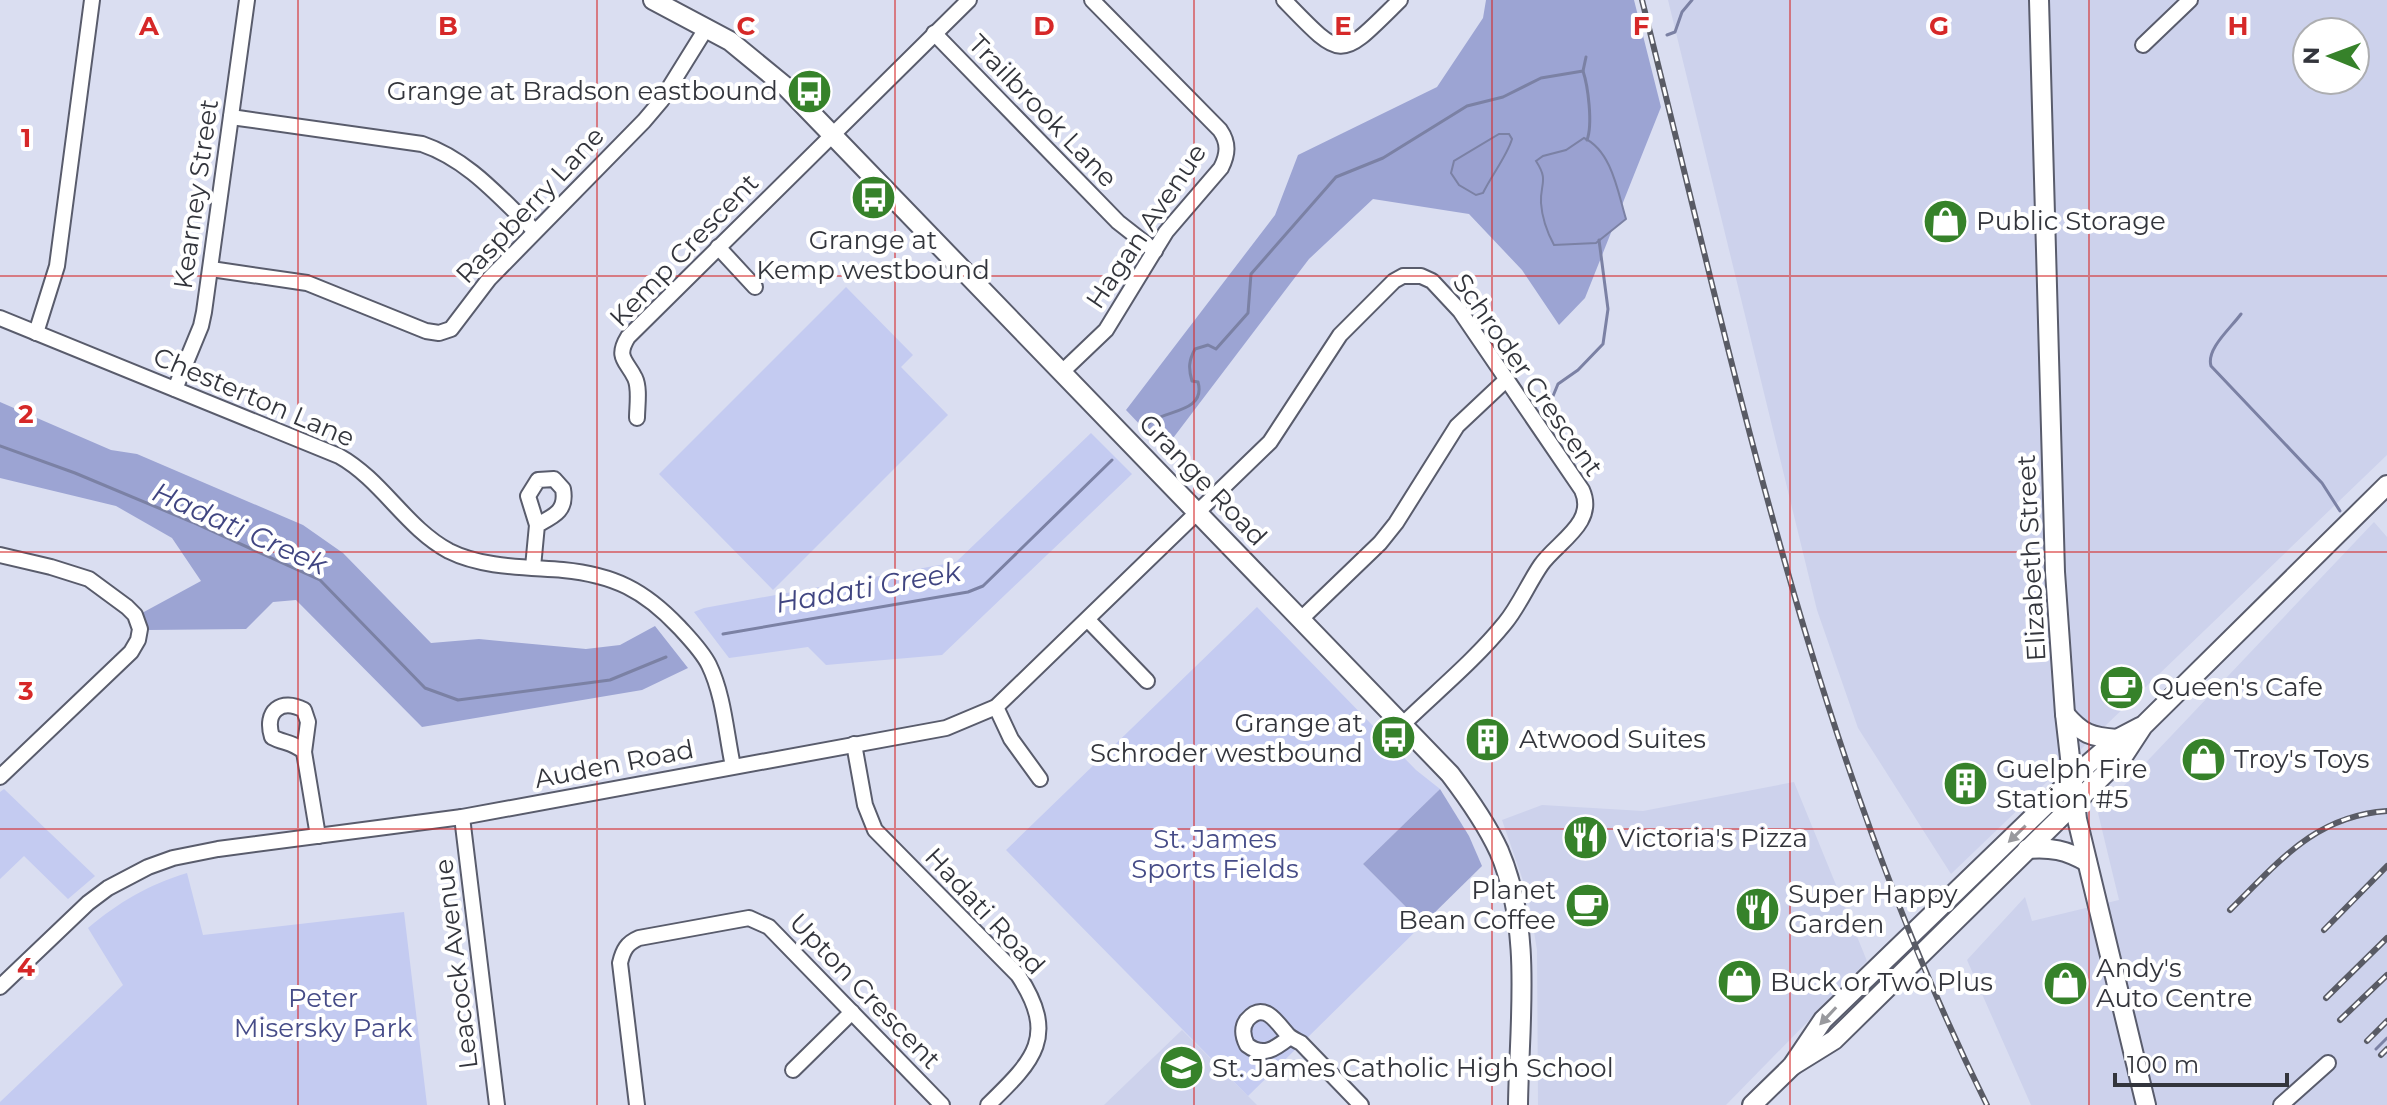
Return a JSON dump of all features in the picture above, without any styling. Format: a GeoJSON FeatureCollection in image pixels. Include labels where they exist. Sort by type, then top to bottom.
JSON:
{"type":"FeatureCollection","features":[{"type":"Feature","properties":{"kind":"main road","name":"Grange Road"},"geometry":{"type":"LineString","coordinates":[[653,0],[707,27],[751,56],[786,87],[1450,774],[1479,813],[1504,867],[1516,917],[1521,955],[1518,1105]]}},
{"type":"Feature","properties":{"kind":"main road","name":"Elizabeth Street"},"geometry":{"type":"LineString","coordinates":[[2039,0],[2055,572],[2065,714],[2074,802],[2146,1105]]}},
{"type":"Feature","properties":{"kind":"main road"},"geometry":{"type":"LineString","coordinates":[[1792,1066],[1834,1040],[2124,755],[2143,726],[2387,485]]}},
{"type":"Feature","properties":{"kind":"main road"},"geometry":{"type":"LineString","coordinates":[[2065,714],[2091,737],[2117,739]]}},
{"type":"Feature","properties":{"kind":"main road"},"geometry":{"type":"LineString","coordinates":[[1752,1105],[1792,1066],[1823,1020],[2072,779],[2117,739],[2143,726]]}},
{"type":"Feature","properties":{"kind":"main road"},"geometry":{"type":"LineString","coordinates":[[2027,849],[2051,847],[2087,862]]}},
{"type":"Feature","properties":{"kind":"street"},"geometry":{"type":"LineString","coordinates":[[36,333],[57,266],[92,0]]}},
{"type":"Feature","properties":{"kind":"street","name":"Kearney Street"},"geometry":{"type":"LineString","coordinates":[[175,389],[201,326],[247,0]]}},
{"type":"Feature","properties":{"kind":"street","name":"Kemp Crescent"},"geometry":{"type":"LineString","coordinates":[[637,418],[636,380],[626,366],[623,345],[832,133],[969,0]]}},
{"type":"Feature","properties":{"kind":"street","name":"Hagan Avenue"},"geometry":{"type":"LineString","coordinates":[[1063,371],[1106,330],[1177,217],[1221,168],[1226,158],[1225,138],[1092,0]]}},
{"type":"Feature","properties":{"kind":"street"},"geometry":{"type":"LineString","coordinates":[[1284,0],[1323,40],[1335,46],[1358,42],[1400,0]]}},
{"type":"Feature","properties":{"kind":"street"},"geometry":{"type":"LineString","coordinates":[[2143,45],[2190,0]]}},
{"type":"Feature","properties":{"kind":"street","name":"Raspberry Lane"},"geometry":{"type":"LineString","coordinates":[[211,269],[307,283],[426,331],[439,333],[451,329],[489,279],[661,101],[707,27]]}},
{"type":"Feature","properties":{"kind":"street","name":"Trailbrook Lane"},"geometry":{"type":"LineString","coordinates":[[934,33],[1118,222],[1155,251]]}},
{"type":"Feature","properties":{"kind":"street"},"geometry":{"type":"LineString","coordinates":[[231,117],[422,144],[442,151],[466,165],[535,231]]}},
{"type":"Feature","properties":{"kind":"street"},"geometry":{"type":"LineString","coordinates":[[718,247],[755,287]]}},
{"type":"Feature","properties":{"kind":"street","name":"Schroder Crescent"},"geometry":{"type":"LineString","coordinates":[[1198,511],[1270,442],[1340,335],[1394,281],[1403,276],[1421,276],[1432,281],[1460,311],[1582,490],[1586,511],[1580,523],[1542,565],[1507,620],[1403,724]]}},
{"type":"Feature","properties":{"kind":"street","name":"Chesterton Lane"},"geometry":{"type":"LineString","coordinates":[[0,318],[356,465],[421,530],[448,550],[472,560],[584,572],[633,588],[674,621],[709,665],[718,691],[733,766]]}},
{"type":"Feature","properties":{"kind":"street"},"geometry":{"type":"LineString","coordinates":[[1301,619],[1380,543],[1457,426],[1507,379]]}},
{"type":"Feature","properties":{"kind":"street","name":"Auden Road"},"geometry":{"type":"LineString","coordinates":[[0,987],[88,903],[108,888],[173,858],[218,849],[462,817],[946,728],[996,707],[1198,511]]}},
{"type":"Feature","properties":{"kind":"street"},"geometry":{"type":"LineString","coordinates":[[533,567],[537,525]]}},
{"type":"Feature","properties":{"kind":"street"},"geometry":{"type":"LineString","coordinates":[[0,555],[89,579],[127,607],[135,615],[140,629],[131,652],[0,777]]}},
{"type":"Feature","properties":{"kind":"street"},"geometry":{"type":"LineString","coordinates":[[1088,620],[1147,681]]}},
{"type":"Feature","properties":{"kind":"street"},"geometry":{"type":"LineString","coordinates":[[996,707],[1011,739],[1040,779]]}},
{"type":"Feature","properties":{"kind":"street","name":"Hadati Road"},"geometry":{"type":"LineString","coordinates":[[854,744],[865,805],[875,830],[1018,975],[1031,995],[1038,1035],[1034,1055],[1021,1073],[988,1105]]}},
{"type":"Feature","properties":{"kind":"street"},"geometry":{"type":"LineString","coordinates":[[304,752],[318,836]]}},
{"type":"Feature","properties":{"kind":"street","name":"Leacock Avenue"},"geometry":{"type":"LineString","coordinates":[[462,817],[497,1105]]}},
{"type":"Feature","properties":{"kind":"street","name":"Upton Crescent"},"geometry":{"type":"LineString","coordinates":[[637,1105],[620,963],[623,952],[630,942],[749,918],[769,927],[942,1105]]}},
{"type":"Feature","properties":{"kind":"street"},"geometry":{"type":"LineString","coordinates":[[793,1070],[852,1012]]}},
{"type":"Feature","properties":{"kind":"street"},"geometry":{"type":"LineString","coordinates":[[1290,1037],[1301,1043],[1361,1105]]}},
{"type":"Feature","properties":{"kind":"street"},"geometry":{"type":"LineString","coordinates":[[2281,1105],[2328,1063]]}},
{"type":"Feature","properties":{"kind":"shaded area"},"geometry":{"type":"Polygon","coordinates":[[[1486,0],[1634,0],[1661,107],[1585,298],[1559,325],[1522,270],[1469,214],[1373,199],[1309,259],[1164,450],[1126,410],[1275,215],[1298,155],[1437,87],[1483,18],[1486,0]]]}},
{"type":"Feature","properties":{"kind":"shaded area"},"geometry":{"type":"Polygon","coordinates":[[[1668,0],[2387,0],[2387,455],[1951,874],[1858,728],[1817,610],[1668,0]]]}},
{"type":"Feature","properties":{"kind":"shaded area"},"geometry":{"type":"Polygon","coordinates":[[[1499,134],[1509,134],[1512,139],[1510,146],[1483,193],[1476,195],[1459,185],[1451,173],[1454,161],[1499,134]]]}},
{"type":"Feature","properties":{"kind":"shaded area"},"geometry":{"type":"Polygon","coordinates":[[[1584,138],[1594,144],[1607,162],[1626,219],[1596,243],[1554,245],[1542,214],[1543,178],[1536,161],[1566,150],[1584,138]]]}},
{"type":"Feature","properties":{"kind":"shaded area"},"geometry":{"type":"Polygon","coordinates":[[[0,402],[111,450],[137,454],[303,525],[343,553],[431,643],[479,639],[586,649],[620,645],[655,626],[688,668],[642,690],[422,727],[296,600],[273,602],[246,629],[148,630],[142,613],[201,581],[172,538],[116,506],[0,478],[0,402]]]}},
{"type":"Feature","properties":{"kind":"shaded area"},"geometry":{"type":"Polygon","coordinates":[[[2374,522],[2387,537],[2387,1105],[2031,1105],[1967,960],[2025,897],[2032,921],[2119,900],[2098,813],[2374,522]]]}},
{"type":"Feature","properties":{"kind":"shaded area"},"geometry":{"type":"Polygon","coordinates":[[[1794,782],[1867,961],[1726,1105],[1538,1105],[1537,950],[1528,895],[1502,820],[1542,805],[1643,811],[1794,782]]]}},
{"type":"Feature","properties":{"kind":"shaded area"},"geometry":{"type":"Polygon","coordinates":[[[1440,789],[1469,836],[1482,866],[1423,924],[1363,864],[1440,789]]]}},
{"type":"Feature","properties":{"kind":"shaded area","name":"St. James Catholic High School"},"geometry":{"type":"Polygon","coordinates":[[[1182,1030],[1257,1105],[1104,1105],[1182,1030]]]}},
{"type":"Feature","properties":{"kind":"green space"},"geometry":{"type":"Polygon","coordinates":[[[846,287],[913,355],[901,367],[948,415],[773,590],[659,474],[846,287]]]}},
{"type":"Feature","properties":{"kind":"green space"},"geometry":{"type":"Polygon","coordinates":[[[1091,433],[1132,474],[942,655],[826,665],[808,647],[729,658],[694,612],[956,562],[1091,433]]]}},
{"type":"Feature","properties":{"kind":"green space","name":"St. James Sports Fields"},"geometry":{"type":"Polygon","coordinates":[[[1257,607],[1416,770],[1440,789],[1363,864],[1423,924],[1248,1096],[1006,850],[1257,607]]]}},
{"type":"Feature","properties":{"kind":"green space"},"geometry":{"type":"Polygon","coordinates":[[[4,789],[95,876],[68,899],[24,856],[0,879],[0,792],[4,789]]]}},
{"type":"Feature","properties":{"kind":"green space","name":"Peter Misersky Park"},"geometry":{"type":"Polygon","coordinates":[[[187,873],[203,935],[404,912],[427,1105],[0,1105],[123,985],[88,928],[134,895],[187,873]]]}},
{"type":"Feature","properties":{"kind":"waterway"},"geometry":{"type":"LineString","coordinates":[[1667,35],[1675,32],[1682,12],[1692,0]]}},
{"type":"Feature","properties":{"kind":"waterway","name":"Hadati Creek"},"geometry":{"type":"LineString","coordinates":[[1142,430],[1151,421],[1184,408],[1197,399],[1198,382],[1192,381],[1190,368],[1195,349],[1208,345],[1216,349],[1248,313],[1251,274],[1336,177],[1383,158],[1467,106],[1503,97],[1541,78],[1583,71],[1586,57]]}},
{"type":"Feature","properties":{"kind":"waterway"},"geometry":{"type":"LineString","coordinates":[[1583,71],[1589,105],[1587,140]]}},
{"type":"Feature","properties":{"kind":"waterway"},"geometry":{"type":"LineString","coordinates":[[1553,396],[1558,384],[1578,370],[1603,344],[1608,309],[1599,240]]}},
{"type":"Feature","properties":{"kind":"waterway"},"geometry":{"type":"LineString","coordinates":[[2241,314],[2215,346],[2211,366],[2322,483],[2340,511]]}},
{"type":"Feature","properties":{"kind":"waterway","name":"Hadati Creek"},"geometry":{"type":"LineString","coordinates":[[0,446],[75,473],[320,580],[425,688],[458,700],[610,680],[666,657]]}},
{"type":"Feature","properties":{"kind":"waterway","name":"Hadati Creek"},"geometry":{"type":"LineString","coordinates":[[723,634],[968,592],[983,586],[1112,460]]}},
{"type":"Feature","properties":{"kind":"waterway"},"geometry":{"type":"LineString","coordinates":[[2376,1049],[2387,1038]]}},
{"type":"Feature","properties":{"kind":"railway"},"geometry":{"type":"LineString","coordinates":[[1642,0],[1747,422],[1827,701],[1873,838],[1926,973],[1987,1105]]}},
{"type":"Feature","properties":{"kind":"railway"},"geometry":{"type":"LineString","coordinates":[[2230,910],[2282,859],[2318,832],[2338,822],[2387,811]]}},
{"type":"Feature","properties":{"kind":"railway"},"geometry":{"type":"LineString","coordinates":[[2324,930],[2387,866]]}},
{"type":"Feature","properties":{"kind":"railway"},"geometry":{"type":"LineString","coordinates":[[2326,998],[2387,938]]}},
{"type":"Feature","properties":{"kind":"railway"},"geometry":{"type":"LineString","coordinates":[[2340,1020],[2387,975]]}},
{"type":"Feature","properties":{"kind":"railway"},"geometry":{"type":"LineString","coordinates":[[2367,1041],[2387,1021]]}},
{"type":"Feature","properties":{"kind":"railway"},"geometry":{"type":"LineString","coordinates":[[2381,1055],[2387,1049]]}},
{"type":"Feature","properties":{"kind":"place","name":"Grange at Bradson eastbound"},"geometry":{"type":"Point","coordinates":[809,91]}},
{"type":"Feature","properties":{"kind":"place","name":"Grange at Kemp westbound"},"geometry":{"type":"Point","coordinates":[873,197]}},
{"type":"Feature","properties":{"kind":"place","name":"Public Storage"},"geometry":{"type":"Point","coordinates":[1945,221]}},
{"type":"Feature","properties":{"kind":"place","name":"Queen's Cafe"},"geometry":{"type":"Point","coordinates":[2121,687]}},
{"type":"Feature","properties":{"kind":"place","name":"Grange at Schroder westbound"},"geometry":{"type":"Point","coordinates":[1394,738]}},
{"type":"Feature","properties":{"kind":"place","name":"Atwood Suites"},"geometry":{"type":"Point","coordinates":[1488,739]}},
{"type":"Feature","properties":{"kind":"place","name":"Troy's Toys"},"geometry":{"type":"Point","coordinates":[2203,759]}},
{"type":"Feature","properties":{"kind":"place","name":"Guelph Fire Station #5"},"geometry":{"type":"Point","coordinates":[1965,784]}},
{"type":"Feature","properties":{"kind":"place","name":"Victoria's Pizza"},"geometry":{"type":"Point","coordinates":[1586,838]}},
{"type":"Feature","properties":{"kind":"place","name":"Planet Bean Coffee"},"geometry":{"type":"Point","coordinates":[1587,905]}},
{"type":"Feature","properties":{"kind":"place","name":"Super Happy Garden"},"geometry":{"type":"Point","coordinates":[1757,909]}},
{"type":"Feature","properties":{"kind":"place","name":"Buck or Two Plus"},"geometry":{"type":"Point","coordinates":[1739,982]}},
{"type":"Feature","properties":{"kind":"place","name":"Andy's Auto Centre"},"geometry":{"type":"Point","coordinates":[2065,983]}},
{"type":"Feature","properties":{"kind":"place","name":"St. James Catholic High School"},"geometry":{"type":"Point","coordinates":[1181,1068]}}]}
